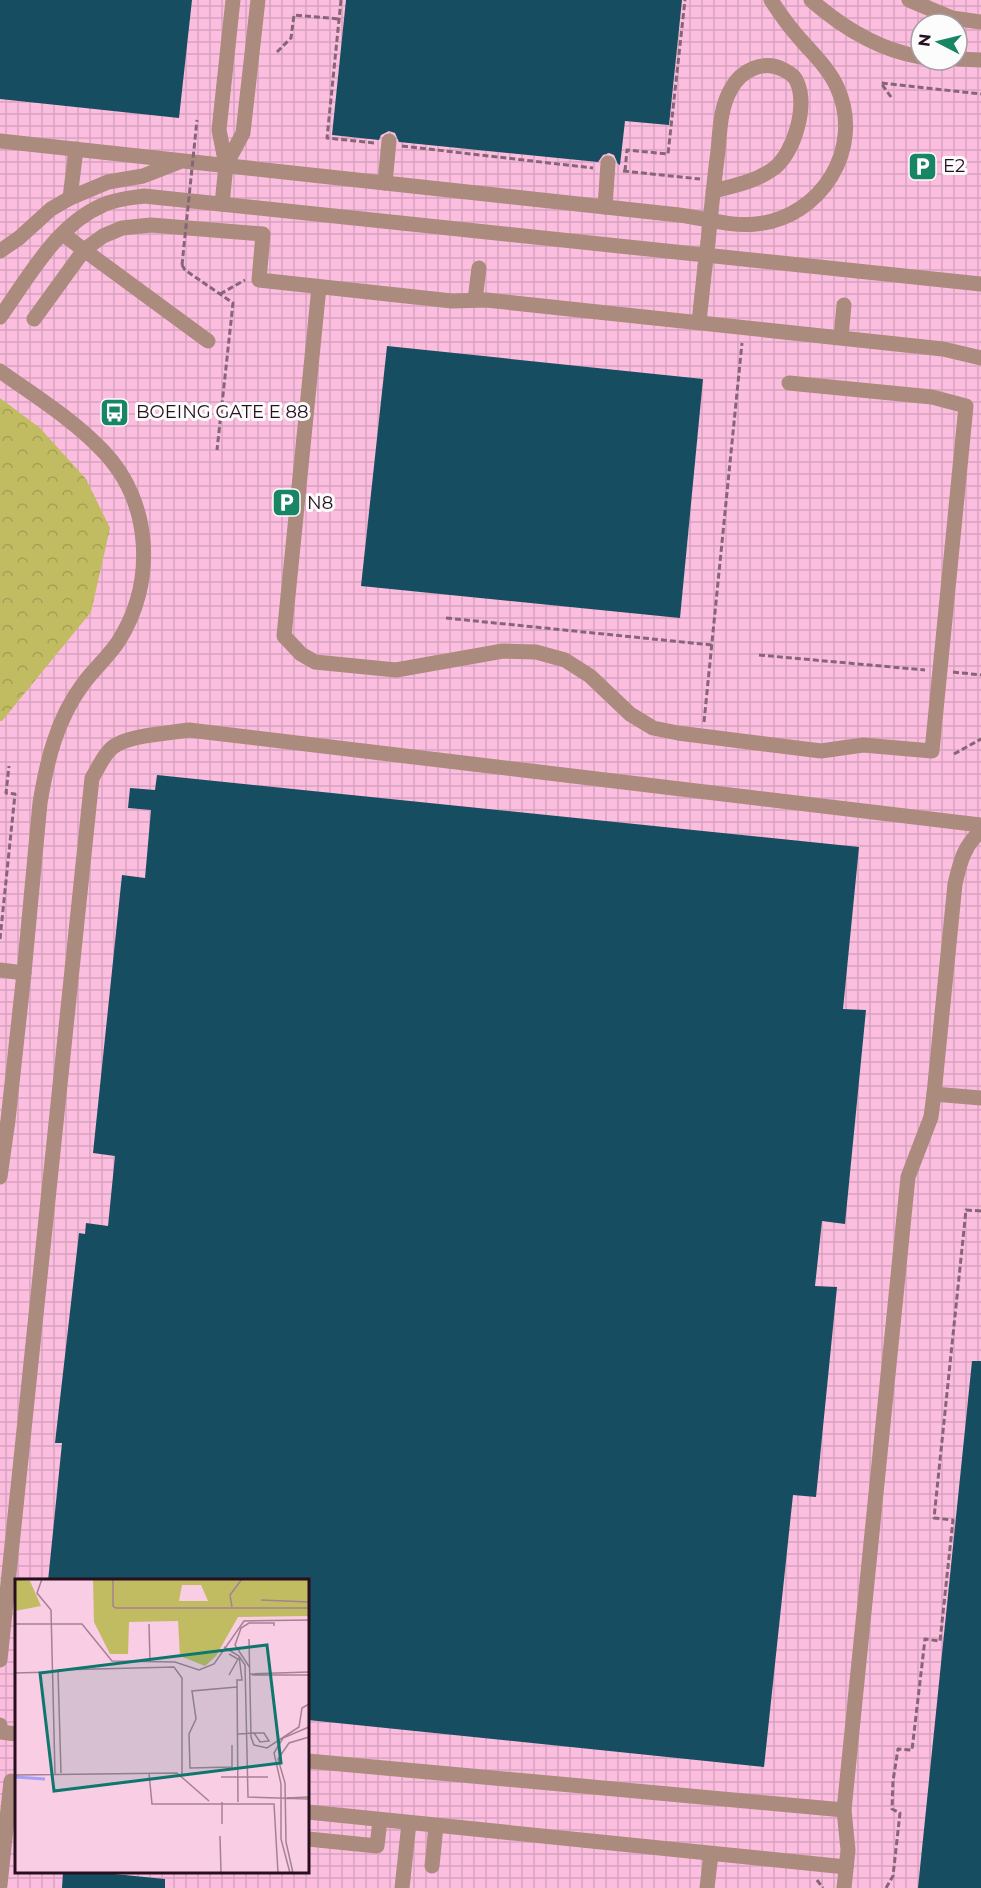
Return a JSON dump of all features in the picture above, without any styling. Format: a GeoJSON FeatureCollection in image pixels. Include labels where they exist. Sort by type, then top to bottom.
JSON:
{"type":"FeatureCollection","features":[{"type":"Feature","properties":{"kind":"street"},"geometry":{"type":"LineString","coordinates":[[222,204],[226,165],[219,130],[233,0]]}},
{"type":"Feature","properties":{"kind":"street"},"geometry":{"type":"LineString","coordinates":[[226,165],[243,133],[258,0]]}},
{"type":"Feature","properties":{"kind":"street"},"geometry":{"type":"LineString","coordinates":[[0,141],[753,225],[781,219],[808,204],[827,184],[841,156],[846,128],[845,113],[837,86],[829,72],[794,32],[771,0]]}},
{"type":"Feature","properties":{"kind":"street"},"geometry":{"type":"LineString","coordinates":[[812,0],[827,14],[872,42],[909,54]]}},
{"type":"Feature","properties":{"kind":"street"},"geometry":{"type":"LineString","coordinates":[[909,0],[952,18],[981,22]]}},
{"type":"Feature","properties":{"kind":"street"},"geometry":{"type":"LineString","coordinates":[[699,322],[713,191],[723,108],[731,89],[748,71],[771,64],[793,75],[798,83],[799,111],[797,127],[788,153],[782,161],[765,174],[713,191]]}},
{"type":"Feature","properties":{"kind":"street"},"geometry":{"type":"LineString","coordinates":[[384,183],[390,144]]}},
{"type":"Feature","properties":{"kind":"street"},"geometry":{"type":"LineString","coordinates":[[70,198],[76,149]]}},
{"type":"Feature","properties":{"kind":"street"},"geometry":{"type":"LineString","coordinates":[[0,251],[19,238],[51,209],[70,198],[108,182],[143,177],[181,161]]}},
{"type":"Feature","properties":{"kind":"street"},"geometry":{"type":"LineString","coordinates":[[605,207],[608,167]]}},
{"type":"Feature","properties":{"kind":"street"},"geometry":{"type":"LineString","coordinates":[[0,317],[47,251],[81,217],[104,204],[144,196],[981,284]]}},
{"type":"Feature","properties":{"kind":"street"},"geometry":{"type":"LineString","coordinates":[[34,319],[84,250],[103,236],[122,228],[151,225],[263,234],[259,280],[452,301],[486,300],[943,348],[981,358]]}},
{"type":"Feature","properties":{"kind":"street"},"geometry":{"type":"LineString","coordinates":[[63,234],[208,340]]}},
{"type":"Feature","properties":{"kind":"street"},"geometry":{"type":"LineString","coordinates":[[475,300],[479,268]]}},
{"type":"Feature","properties":{"kind":"street"},"geometry":{"type":"LineString","coordinates":[[319,287],[284,636],[301,654],[315,663],[396,670],[503,651],[537,652],[574,665],[590,676],[630,714],[653,728],[822,751],[863,745],[932,751],[966,405],[932,397],[789,383]]}},
{"type":"Feature","properties":{"kind":"street"},"geometry":{"type":"LineString","coordinates":[[841,337],[844,305]]}},
{"type":"Feature","properties":{"kind":"street"},"geometry":{"type":"LineString","coordinates":[[0,370],[92,440],[111,460],[127,486],[136,508],[144,545],[142,581],[129,622],[117,642],[82,685],[60,723],[52,744],[40,802],[24,973],[0,1177]]}},
{"type":"Feature","properties":{"kind":"street"},"geometry":{"type":"LineString","coordinates":[[0,1660],[93,778],[103,759],[116,744],[147,736],[189,730],[981,825]]}},
{"type":"Feature","properties":{"kind":"street"},"geometry":{"type":"LineString","coordinates":[[844,1888],[848,1850],[844,1810],[908,1177],[931,1116],[955,884],[967,847],[981,831]]}},
{"type":"Feature","properties":{"kind":"street"},"geometry":{"type":"LineString","coordinates":[[0,970],[24,973]]}},
{"type":"Feature","properties":{"kind":"street"},"geometry":{"type":"LineString","coordinates":[[934,1094],[981,1098]]}},
{"type":"Feature","properties":{"kind":"street"},"geometry":{"type":"LineString","coordinates":[[0,1725],[1,1732],[15,1734]]}},
{"type":"Feature","properties":{"kind":"street"},"geometry":{"type":"LineString","coordinates":[[309,1761],[844,1810]]}},
{"type":"Feature","properties":{"kind":"street"},"geometry":{"type":"LineString","coordinates":[[0,1885],[12,1815],[9,1781]]}},
{"type":"Feature","properties":{"kind":"street"},"geometry":{"type":"LineString","coordinates":[[309,1812],[846,1867]]}},
{"type":"Feature","properties":{"kind":"street"},"geometry":{"type":"LineString","coordinates":[[309,1839],[377,1846],[380,1820]]}},
{"type":"Feature","properties":{"kind":"street"},"geometry":{"type":"LineString","coordinates":[[402,1888],[409,1823]]}},
{"type":"Feature","properties":{"kind":"street"},"geometry":{"type":"LineString","coordinates":[[432,1866],[436,1826]]}},
{"type":"Feature","properties":{"kind":"street"},"geometry":{"type":"LineString","coordinates":[[707,1888],[711,1854]]}},
{"type":"Feature","properties":{"kind":"path"},"geometry":{"type":"LineString","coordinates":[[341,0],[327,138],[702,179]]}},
{"type":"Feature","properties":{"kind":"path"},"geometry":{"type":"LineString","coordinates":[[625,171],[627,150],[668,154],[685,0]]}},
{"type":"Feature","properties":{"kind":"path"},"geometry":{"type":"LineString","coordinates":[[278,52],[291,38],[294,15],[339,19]]}},
{"type":"Feature","properties":{"kind":"path"},"geometry":{"type":"LineString","coordinates":[[891,97],[882,83],[981,94]]}},
{"type":"Feature","properties":{"kind":"path"},"geometry":{"type":"LineString","coordinates":[[182,265],[197,120]]}},
{"type":"Feature","properties":{"kind":"path"},"geometry":{"type":"LineString","coordinates":[[220,294],[245,279],[259,280]]}},
{"type":"Feature","properties":{"kind":"path"},"geometry":{"type":"LineString","coordinates":[[702,736],[744,327]]}},
{"type":"Feature","properties":{"kind":"path"},"geometry":{"type":"LineString","coordinates":[[446,618],[712,645]]}},
{"type":"Feature","properties":{"kind":"path"},"geometry":{"type":"LineString","coordinates":[[759,656],[981,675]]}},
{"type":"Feature","properties":{"kind":"path"},"geometry":{"type":"LineString","coordinates":[[954,754],[981,739]]}},
{"type":"Feature","properties":{"kind":"path"},"geometry":{"type":"LineString","coordinates":[[0,939],[15,794],[6,794],[9,766]]}},
{"type":"Feature","properties":{"kind":"path"},"geometry":{"type":"LineString","coordinates":[[886,1888],[893,1876],[900,1813],[892,1809],[898,1749],[912,1750],[925,1639],[940,1641],[953,1520],[934,1518],[966,1210],[981,1211]]}},
{"type":"Feature","properties":{"kind":"shaded area"},"geometry":{"type":"Polygon","coordinates":[[[0,0],[981,0],[981,1888],[0,1888],[0,0]]]}},
{"type":"Feature","properties":{"kind":"green space"},"geometry":{"type":"Polygon","coordinates":[[[0,398],[40,428],[86,479],[110,528],[91,612],[2,721],[0,721],[0,398]]]}},
{"type":"Feature","properties":{"kind":"building"},"geometry":{"type":"Polygon","coordinates":[[[0,0],[192,0],[179,118],[0,99],[0,0]]]}},
{"type":"Feature","properties":{"kind":"building"},"geometry":{"type":"Polygon","coordinates":[[[346,0],[682,0],[669,125],[625,121],[620,165],[614,155],[609,153],[603,155],[598,162],[399,142],[395,133],[389,131],[381,135],[379,140],[332,135],[346,0]]]}},
{"type":"Feature","properties":{"kind":"building"},"geometry":{"type":"Polygon","coordinates":[[[387,346],[703,379],[680,618],[361,586],[387,346]]]}},
{"type":"Feature","properties":{"kind":"building"},"geometry":{"type":"Polygon","coordinates":[[[157,775],[859,847],[843,1009],[866,1010],[845,1224],[822,1221],[815,1286],[837,1287],[816,1497],[793,1495],[764,1767],[309,1720],[309,1579],[48,1579],[62,1443],[55,1443],[79,1233],[85,1234],[86,1223],[108,1226],[115,1156],[93,1153],[122,875],[145,878],[151,810],[128,808],[130,788],[155,790],[157,775]]]}},
{"type":"Feature","properties":{"kind":"building"},"geometry":{"type":"Polygon","coordinates":[[[972,1361],[981,1361],[981,1888],[918,1888],[972,1361]]]}},
{"type":"Feature","properties":{"kind":"building"},"geometry":{"type":"Polygon","coordinates":[[[63,1873],[104,1873],[165,1879],[165,1888],[62,1888],[63,1873]]]}},
{"type":"Feature","properties":{"kind":"place","name":"E2"},"geometry":{"type":"Point","coordinates":[922,166]}},
{"type":"Feature","properties":{"kind":"place","name":"BOEING GATE E 88"},"geometry":{"type":"Point","coordinates":[115,412]}},
{"type":"Feature","properties":{"kind":"place","name":"N8"},"geometry":{"type":"Point","coordinates":[286,503]}}]}
